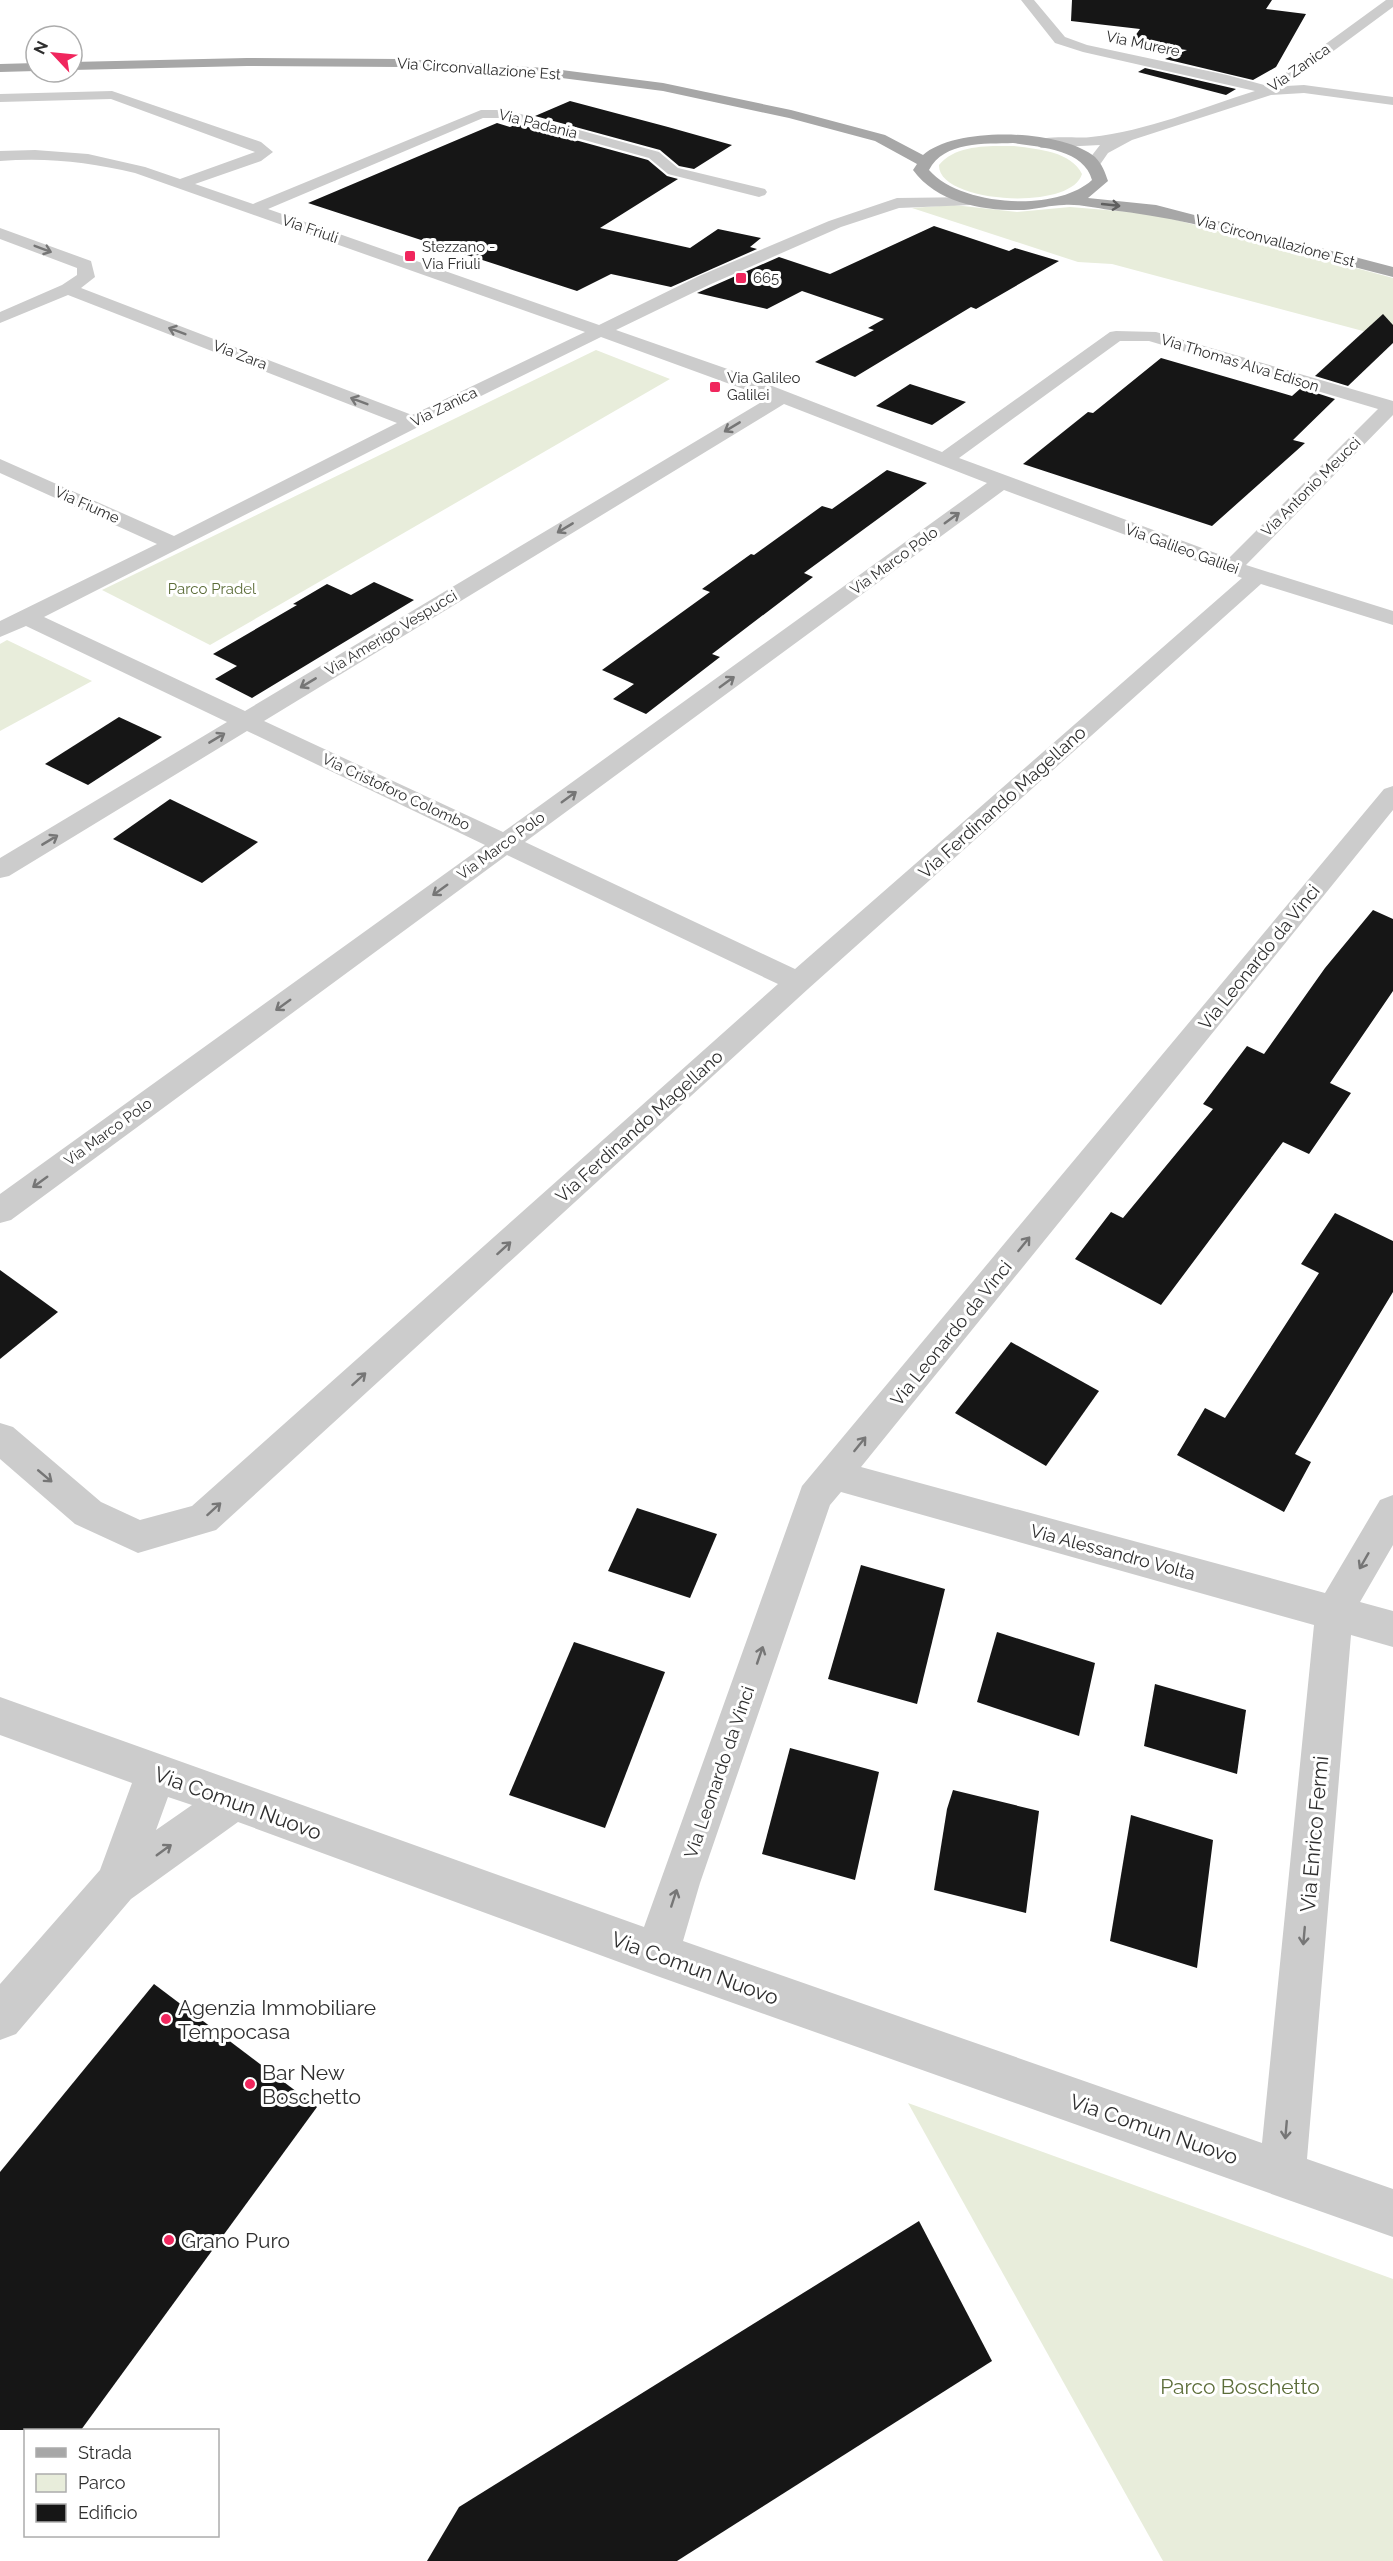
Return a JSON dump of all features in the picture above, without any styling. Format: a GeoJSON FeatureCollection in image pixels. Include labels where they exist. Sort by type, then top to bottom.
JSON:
{"type":"FeatureCollection","features":[{"type":"Feature","properties":{"kind":"main road","name":"Via Circonvallazione Est"},"geometry":{"type":"LineString","coordinates":[[84,66],[247,62],[389,63],[546,72],[663,87],[791,114],[880,138],[958,143]]}},
{"type":"Feature","properties":{"kind":"main road"},"geometry":{"type":"LineString","coordinates":[[0,68],[24,67]]}},
{"type":"Feature","properties":{"kind":"main road","name":"Via Circonvallazione Est"},"geometry":{"type":"LineString","coordinates":[[880,138],[923,161]]}},
{"type":"Feature","properties":{"kind":"main road"},"geometry":{"type":"LineString","coordinates":[[994,140],[1041,143],[1073,151],[1094,163],[1100,172],[1100,180],[1088,192],[1066,200],[1019,205],[970,200],[942,190],[926,179],[921,170],[923,161],[936,151],[958,143],[994,140]]}},
{"type":"Feature","properties":{"kind":"main road","name":"Via Circonvallazione Est"},"geometry":{"type":"LineString","coordinates":[[1100,180],[1156,210]]}},
{"type":"Feature","properties":{"kind":"main road","name":"Via Circonvallazione Est"},"geometry":{"type":"LineString","coordinates":[[1066,200],[1156,210],[1393,272]]}},
{"type":"Feature","properties":{"kind":"street","name":"Via Murere"},"geometry":{"type":"LineString","coordinates":[[1027,0],[1060,40],[1083,48],[1227,79],[1270,91]]}},
{"type":"Feature","properties":{"kind":"street","name":"Via Zanica"},"geometry":{"type":"LineString","coordinates":[[1094,163],[1102,150],[1127,137],[1270,91],[1393,1]]}},
{"type":"Feature","properties":{"kind":"street"},"geometry":{"type":"LineString","coordinates":[[1270,91],[1304,89],[1393,101]]}},
{"type":"Feature","properties":{"kind":"street"},"geometry":{"type":"LineString","coordinates":[[0,98],[111,95],[256,145],[265,152],[256,158],[180,184]]}},
{"type":"Feature","properties":{"kind":"street","name":"Via Padania"},"geometry":{"type":"LineString","coordinates":[[253,210],[398,147],[481,114],[493,112],[654,155],[673,171],[759,192]]}},
{"type":"Feature","properties":{"kind":"street","name":"Via Zanica"},"geometry":{"type":"LineString","coordinates":[[1041,143],[1083,143],[1127,137]]}},
{"type":"Feature","properties":{"kind":"street","name":"Via Friuli"},"geometry":{"type":"LineString","coordinates":[[5,155],[92,159],[140,170],[604,331]]}},
{"type":"Feature","properties":{"kind":"street","name":"Via Zanica"},"geometry":{"type":"LineString","coordinates":[[897,203],[926,179]]}},
{"type":"Feature","properties":{"kind":"street","name":"Via Zanica"},"geometry":{"type":"LineString","coordinates":[[0,630],[413,422],[705,280],[781,246],[897,203],[970,200]]}},
{"type":"Feature","properties":{"kind":"street"},"geometry":{"type":"LineString","coordinates":[[0,233],[85,266],[86,277],[68,289],[0,318]]}},
{"type":"Feature","properties":{"kind":"street","name":"Via Zara"},"geometry":{"type":"LineString","coordinates":[[68,289],[413,422]]}},
{"type":"Feature","properties":{"kind":"street","name":"Via Galileo Galilei"},"geometry":{"type":"LineString","coordinates":[[604,331],[1245,572],[1393,618]]}},
{"type":"Feature","properties":{"kind":"street","name":"Via Thomas Alva Edison"},"geometry":{"type":"LineString","coordinates":[[944,460],[1116,336],[1150,336],[1391,407]]}},
{"type":"Feature","properties":{"kind":"street","name":"Via Amerigo Vespucci"},"geometry":{"type":"LineString","coordinates":[[0,870],[782,397]]}},
{"type":"Feature","properties":{"kind":"street","name":"Via Antonio Meucci"},"geometry":{"type":"LineString","coordinates":[[1245,572],[1391,407]]}},
{"type":"Feature","properties":{"kind":"street","name":"Via Fiume"},"geometry":{"type":"LineString","coordinates":[[0,465],[174,544]]}},
{"type":"Feature","properties":{"kind":"street","name":"Via Marco Polo"},"geometry":{"type":"LineString","coordinates":[[0,1211],[1002,482]]}},
{"type":"Feature","properties":{"kind":"street","name":"Via Ferdinando Magellano"},"geometry":{"type":"LineString","coordinates":[[0,1438],[88,1513],[138,1538],[203,1519],[798,982],[1245,572]]}},
{"type":"Feature","properties":{"kind":"street","name":"Via Cristoforo Colombo"},"geometry":{"type":"LineString","coordinates":[[25,617],[798,982]]}},
{"type":"Feature","properties":{"kind":"street","name":"Via Leonardo da Vinci"},"geometry":{"type":"LineString","coordinates":[[657,1954],[679,1883],[815,1497],[1393,794]]}},
{"type":"Feature","properties":{"kind":"street","name":"Via Alessandro Volta"},"geometry":{"type":"LineString","coordinates":[[834,1475],[1393,1629]]}},
{"type":"Feature","properties":{"kind":"street","name":"Via Enrico Fermi"},"geometry":{"type":"LineString","coordinates":[[1282,2174],[1334,1612],[1393,1510]]}},
{"type":"Feature","properties":{"kind":"street","name":"Via Comun Nuovo"},"geometry":{"type":"LineString","coordinates":[[0,1716],[657,1954],[1393,2212]]}},
{"type":"Feature","properties":{"kind":"street"},"geometry":{"type":"LineString","coordinates":[[116,1884],[156,1773]]}},
{"type":"Feature","properties":{"kind":"street"},"geometry":{"type":"LineString","coordinates":[[0,2018],[116,1884],[233,1801]]}},
{"type":"Feature","properties":{"kind":"green space"},"geometry":{"type":"Polygon","coordinates":[[[984,146],[1014,146],[1052,152],[1070,160],[1082,174],[1073,186],[1055,194],[1031,198],[1006,198],[980,195],[959,188],[944,178],[939,165],[946,158],[964,150],[984,146]]]}},
{"type":"Feature","properties":{"kind":"green space"},"geometry":{"type":"Polygon","coordinates":[[[954,205],[1017,212],[1070,207],[1154,214],[1393,278],[1393,339],[1112,264],[1078,262],[912,208],[954,205]]]}},
{"type":"Feature","properties":{"kind":"green space","name":"Parco Pradel"},"geometry":{"type":"Polygon","coordinates":[[[596,350],[670,379],[210,645],[102,590],[596,350]]]}},
{"type":"Feature","properties":{"kind":"green space"},"geometry":{"type":"Polygon","coordinates":[[[7,640],[92,681],[0,731],[0,644],[7,640]]]}},
{"type":"Feature","properties":{"kind":"green space","name":"Parco Boschetto"},"geometry":{"type":"Polygon","coordinates":[[[908,2103],[1393,2279],[1393,2561],[1163,2561],[908,2103]]]}},
{"type":"Feature","properties":{"kind":"building"},"geometry":{"type":"Polygon","coordinates":[[[1072,0],[1272,0],[1266,9],[1306,14],[1276,67],[1253,80],[1165,59],[1187,50],[1130,43],[1140,29],[1071,21],[1072,0]]]}},
{"type":"Feature","properties":{"kind":"building"},"geometry":{"type":"Polygon","coordinates":[[[1145,68],[1236,89],[1226,95],[1138,72],[1145,68]]]}},
{"type":"Feature","properties":{"kind":"building"},"geometry":{"type":"Polygon","coordinates":[[[570,101],[732,145],[694,169],[679,166],[660,150],[535,116],[570,101]]]}},
{"type":"Feature","properties":{"kind":"building"},"geometry":{"type":"Polygon","coordinates":[[[497,123],[510,127],[517,124],[648,160],[667,176],[678,179],[600,228],[690,248],[718,229],[761,238],[750,247],[757,249],[671,287],[611,274],[577,291],[308,203],[497,123]]]}},
{"type":"Feature","properties":{"kind":"building"},"geometry":{"type":"Polygon","coordinates":[[[934,226],[1009,251],[1015,248],[1059,261],[976,309],[971,307],[855,377],[815,362],[874,330],[868,328],[884,319],[802,291],[767,309],[697,293],[779,257],[830,274],[934,226]]]}},
{"type":"Feature","properties":{"kind":"building"},"geometry":{"type":"Polygon","coordinates":[[[1383,314],[1393,325],[1393,343],[1348,386],[1315,376],[1383,314]]]}},
{"type":"Feature","properties":{"kind":"building"},"geometry":{"type":"Polygon","coordinates":[[[1161,358],[1292,396],[1301,388],[1335,399],[1293,440],[1305,443],[1212,526],[1023,464],[1088,412],[1093,413],[1161,358]]]}},
{"type":"Feature","properties":{"kind":"building"},"geometry":{"type":"Polygon","coordinates":[[[910,384],[966,402],[932,425],[876,406],[910,384]]]}},
{"type":"Feature","properties":{"kind":"building"},"geometry":{"type":"Polygon","coordinates":[[[887,470],[927,483],[804,573],[813,577],[712,654],[720,657],[646,714],[613,699],[634,684],[602,670],[710,592],[702,589],[751,554],[754,555],[822,506],[832,509],[887,470]]]}},
{"type":"Feature","properties":{"kind":"building"},"geometry":{"type":"Polygon","coordinates":[[[374,582],[414,600],[252,698],[215,679],[237,666],[213,654],[297,605],[293,604],[327,584],[351,595],[374,582]]]}},
{"type":"Feature","properties":{"kind":"building"},"geometry":{"type":"Polygon","coordinates":[[[119,717],[162,737],[88,785],[45,764],[119,717]]]}},
{"type":"Feature","properties":{"kind":"building"},"geometry":{"type":"Polygon","coordinates":[[[170,799],[258,842],[202,883],[113,839],[170,799]]]}},
{"type":"Feature","properties":{"kind":"building"},"geometry":{"type":"Polygon","coordinates":[[[1373,910],[1393,919],[1393,991],[1330,1083],[1351,1093],[1309,1154],[1283,1142],[1161,1305],[1075,1259],[1111,1212],[1123,1218],[1213,1109],[1203,1104],[1247,1046],[1264,1054],[1325,968],[1373,910]]]}},
{"type":"Feature","properties":{"kind":"building"},"geometry":{"type":"Polygon","coordinates":[[[1335,1213],[1393,1241],[1393,1292],[1295,1454],[1311,1462],[1284,1512],[1177,1455],[1205,1408],[1225,1418],[1319,1273],[1301,1264],[1335,1213]]]}},
{"type":"Feature","properties":{"kind":"building"},"geometry":{"type":"Polygon","coordinates":[[[0,1270],[58,1312],[0,1359],[0,1270]]]}},
{"type":"Feature","properties":{"kind":"building"},"geometry":{"type":"Polygon","coordinates":[[[1011,1342],[1099,1391],[1046,1466],[955,1413],[1011,1342]]]}},
{"type":"Feature","properties":{"kind":"building"},"geometry":{"type":"Polygon","coordinates":[[[637,1508],[717,1534],[690,1598],[608,1571],[637,1508]]]}},
{"type":"Feature","properties":{"kind":"building"},"geometry":{"type":"Polygon","coordinates":[[[861,1565],[945,1589],[917,1704],[828,1679],[861,1565]]]}},
{"type":"Feature","properties":{"kind":"building"},"geometry":{"type":"Polygon","coordinates":[[[997,1632],[1095,1663],[1079,1736],[977,1702],[997,1632]]]}},
{"type":"Feature","properties":{"kind":"building"},"geometry":{"type":"Polygon","coordinates":[[[574,1642],[665,1672],[605,1828],[509,1795],[574,1642]]]}},
{"type":"Feature","properties":{"kind":"building"},"geometry":{"type":"Polygon","coordinates":[[[1155,1684],[1246,1710],[1237,1774],[1144,1746],[1155,1684]]]}},
{"type":"Feature","properties":{"kind":"building"},"geometry":{"type":"Polygon","coordinates":[[[790,1748],[879,1772],[855,1880],[762,1854],[790,1748]]]}},
{"type":"Feature","properties":{"kind":"building"},"geometry":{"type":"Polygon","coordinates":[[[953,1790],[1039,1811],[1026,1913],[934,1890],[947,1809],[953,1790]]]}},
{"type":"Feature","properties":{"kind":"building"},"geometry":{"type":"Polygon","coordinates":[[[1131,1815],[1213,1840],[1197,1968],[1110,1941],[1131,1815]]]}},
{"type":"Feature","properties":{"kind":"building"},"geometry":{"type":"Polygon","coordinates":[[[154,1984],[317,2107],[82,2429],[0,2430],[0,2172],[154,1984]]]}},
{"type":"Feature","properties":{"kind":"building"},"geometry":{"type":"Polygon","coordinates":[[[919,2221],[992,2361],[677,2561],[427,2561],[459,2507],[919,2221]]]}},
{"type":"Feature","properties":{"kind":"place","name":"Stezzano - Via Friuli"},"geometry":{"type":"Point","coordinates":[410,256]}},
{"type":"Feature","properties":{"kind":"place","name":"665"},"geometry":{"type":"Point","coordinates":[741,278]}},
{"type":"Feature","properties":{"kind":"place","name":"Via Galileo Galilei"},"geometry":{"type":"Point","coordinates":[715,387]}},
{"type":"Feature","properties":{"kind":"place","name":"Agenzia Immobiliare Tempocasa"},"geometry":{"type":"Point","coordinates":[166,2019]}},
{"type":"Feature","properties":{"kind":"place","name":"Bar New Boschetto"},"geometry":{"type":"Point","coordinates":[250,2084]}},
{"type":"Feature","properties":{"kind":"place","name":"Grano Puro"},"geometry":{"type":"Point","coordinates":[169,2240]}}]}
